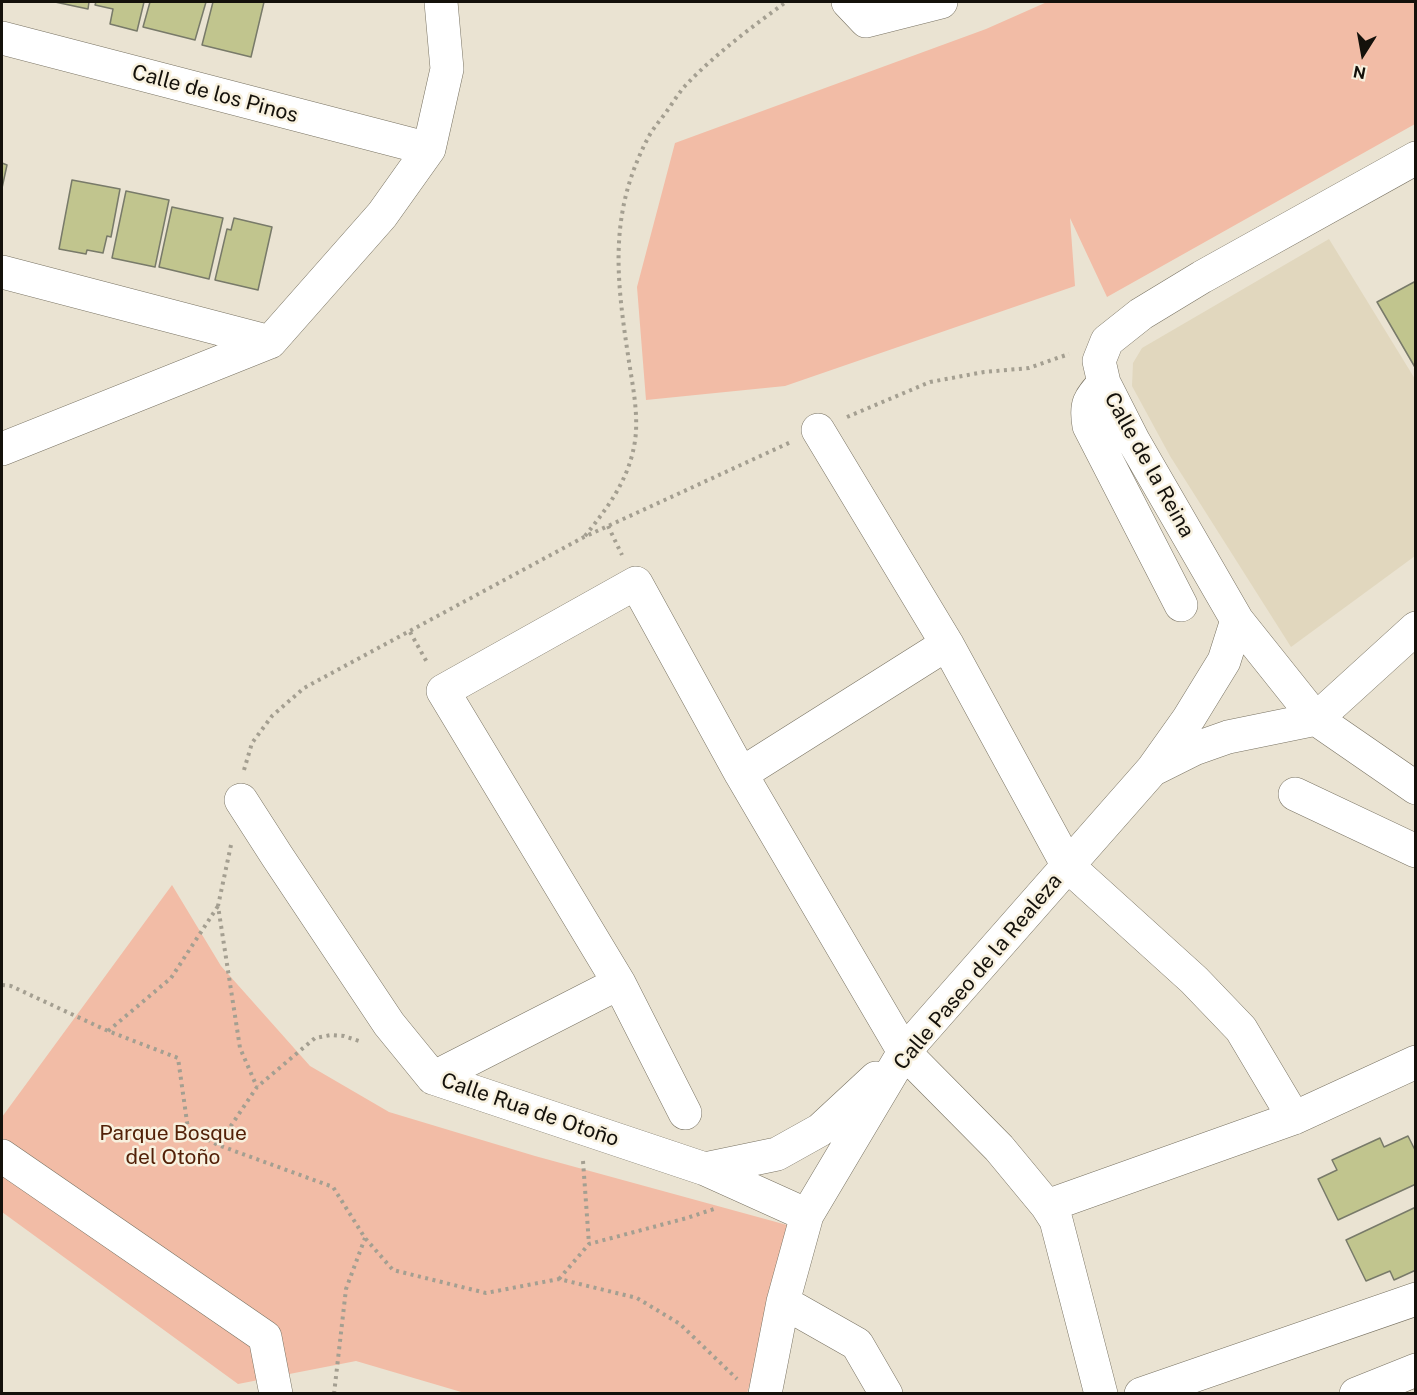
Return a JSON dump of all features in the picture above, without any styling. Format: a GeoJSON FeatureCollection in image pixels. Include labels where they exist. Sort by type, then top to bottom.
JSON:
{"type":"FeatureCollection","features":[{"type":"Feature","properties":{"kind":"street"},"geometry":{"type":"LineString","coordinates":[[2,449],[270,342],[382,215],[429,149],[447,69],[441,2]]}},
{"type":"Feature","properties":{"kind":"street"},"geometry":{"type":"LineString","coordinates":[[857,11],[919,4]]}},
{"type":"Feature","properties":{"kind":"street","name":"Calle de los Pinos"},"geometry":{"type":"LineString","coordinates":[[2,38],[429,149]]}},
{"type":"Feature","properties":{"kind":"street"},"geometry":{"type":"LineString","coordinates":[[1107,341],[1141,314],[1202,277],[1416,158]]}},
{"type":"Feature","properties":{"kind":"street"},"geometry":{"type":"LineString","coordinates":[[2,272],[270,342]]}},
{"type":"Feature","properties":{"kind":"street","name":"Calle de la Reina"},"geometry":{"type":"LineString","coordinates":[[1107,341],[1099,361],[1104,383],[1133,440],[1237,620],[1316,719],[1416,788]]}},
{"type":"Feature","properties":{"kind":"street"},"geometry":{"type":"LineString","coordinates":[[1104,383],[1089,399],[1087,413],[1089,426],[1181,605]]}},
{"type":"Feature","properties":{"kind":"street"},"geometry":{"type":"LineString","coordinates":[[818,430],[947,644],[1068,866],[1194,980],[1241,1029],[1294,1118]]}},
{"type":"Feature","properties":{"kind":"street"},"geometry":{"type":"LineString","coordinates":[[686,1113],[619,983],[443,691],[636,583],[741,774],[904,1052],[999,1148],[1056,1220],[1101,1394]]}},
{"type":"Feature","properties":{"kind":"street","name":"Calle Paseo de la Realeza"},"geometry":{"type":"LineString","coordinates":[[752,1387],[783,1302],[807,1215],[904,1052],[1152,770],[1189,718],[1224,661],[1237,620]]}},
{"type":"Feature","properties":{"kind":"street"},"geometry":{"type":"LineString","coordinates":[[1316,719],[1416,628]]}},
{"type":"Feature","properties":{"kind":"street"},"geometry":{"type":"LineString","coordinates":[[741,774],[947,644]]}},
{"type":"Feature","properties":{"kind":"street","name":"Calle Paseo de la Realeza"},"geometry":{"type":"LineString","coordinates":[[1152,770],[1194,749],[1228,737],[1316,719]]}},
{"type":"Feature","properties":{"kind":"street"},"geometry":{"type":"LineString","coordinates":[[1295,794],[1416,851]]}},
{"type":"Feature","properties":{"kind":"street","name":"Calle Rua de Otoño"},"geometry":{"type":"LineString","coordinates":[[241,800],[389,1024],[433,1078],[705,1169],[807,1215]]}},
{"type":"Feature","properties":{"kind":"street"},"geometry":{"type":"LineString","coordinates":[[433,1078],[619,983]]}},
{"type":"Feature","properties":{"kind":"street"},"geometry":{"type":"LineString","coordinates":[[705,1169],[777,1154],[820,1130],[904,1052]]}},
{"type":"Feature","properties":{"kind":"street"},"geometry":{"type":"LineString","coordinates":[[1047,1206],[1294,1118],[1416,1062]]}},
{"type":"Feature","properties":{"kind":"street"},"geometry":{"type":"LineString","coordinates":[[2,1156],[265,1337],[276,1394]]}},
{"type":"Feature","properties":{"kind":"street"},"geometry":{"type":"LineString","coordinates":[[1141,1394],[1416,1299]]}},
{"type":"Feature","properties":{"kind":"street"},"geometry":{"type":"LineString","coordinates":[[783,1302],[857,1344],[886,1394]]}},
{"type":"Feature","properties":{"kind":"street"},"geometry":{"type":"LineString","coordinates":[[1356,1394],[1416,1370]]}},
{"type":"Feature","properties":{"kind":"path"},"geometry":{"type":"LineString","coordinates":[[584,537],[614,499],[627,469],[635,441],[636,410],[620,304],[618,265],[618,228],[628,187],[648,137],[685,86],[741,35],[786,2]]}},
{"type":"Feature","properties":{"kind":"path"},"geometry":{"type":"LineString","coordinates":[[108,1031],[171,978],[218,906],[241,800],[244,771],[252,743],[272,716],[304,688],[584,537],[818,430],[930,382],[984,372],[1029,368],[1107,341]]}},
{"type":"Feature","properties":{"kind":"path"},"geometry":{"type":"LineString","coordinates":[[218,906],[240,1048],[257,1087]]}},
{"type":"Feature","properties":{"kind":"path"},"geometry":{"type":"LineString","coordinates":[[2,985],[11,986],[108,1031],[178,1058],[188,1129],[218,1145],[333,1187],[365,1238],[393,1270],[486,1293],[559,1279],[637,1298],[680,1324],[752,1387]]}},
{"type":"Feature","properties":{"kind":"path"},"geometry":{"type":"LineString","coordinates":[[218,1145],[257,1087],[315,1038],[331,1035],[344,1036],[372,1047]]}},
{"type":"Feature","properties":{"kind":"path"},"geometry":{"type":"LineString","coordinates":[[580,1127],[589,1244]]}},
{"type":"Feature","properties":{"kind":"path"},"geometry":{"type":"LineString","coordinates":[[559,1279],[589,1244],[687,1218],[720,1206]]}},
{"type":"Feature","properties":{"kind":"path"},"geometry":{"type":"LineString","coordinates":[[334,1394],[346,1289],[365,1238]]}},
{"type":"Feature","properties":{"kind":"shaded area"},"geometry":{"type":"Polygon","coordinates":[[[1329,239],[1415,379],[1415,556],[1291,647],[1170,456],[1132,386],[1133,363],[1142,348],[1329,239]]]}},
{"type":"Feature","properties":{"kind":"green space"},"geometry":{"type":"Polygon","coordinates":[[[1047,2],[1415,2],[1415,124],[1107,297],[1070,218],[1075,286],[785,386],[646,400],[637,287],[675,143],[986,29],[1047,2]]]}},
{"type":"Feature","properties":{"kind":"green space","name":"Parque Bosque del Otoño"},"geometry":{"type":"Polygon","coordinates":[[[172,885],[221,966],[310,1066],[389,1112],[535,1156],[798,1228],[747,1393],[468,1394],[356,1361],[238,1384],[2,1212],[2,1117],[172,885]]]}},
{"type":"Feature","properties":{"kind":"building"},"geometry":{"type":"Polygon","coordinates":[[[55,2],[89,2],[88,9],[55,2]]]}},
{"type":"Feature","properties":{"kind":"building"},"geometry":{"type":"Polygon","coordinates":[[[96,2],[144,2],[137,31],[110,24],[113,9],[95,5],[96,2]]]}},
{"type":"Feature","properties":{"kind":"building"},"geometry":{"type":"Polygon","coordinates":[[[150,2],[206,2],[195,40],[143,27],[150,2]]]}},
{"type":"Feature","properties":{"kind":"building"},"geometry":{"type":"Polygon","coordinates":[[[213,2],[264,2],[251,57],[202,45],[213,2]]]}},
{"type":"Feature","properties":{"kind":"building"},"geometry":{"type":"Polygon","coordinates":[[[2,163],[7,165],[2,188],[2,163]]]}},
{"type":"Feature","properties":{"kind":"building"},"geometry":{"type":"Polygon","coordinates":[[[72,180],[120,189],[111,237],[107,236],[103,253],[87,250],[86,254],[59,249],[72,180]]]}},
{"type":"Feature","properties":{"kind":"building"},"geometry":{"type":"Polygon","coordinates":[[[126,191],[169,200],[155,267],[112,258],[126,191]]]}},
{"type":"Feature","properties":{"kind":"building"},"geometry":{"type":"Polygon","coordinates":[[[172,207],[223,218],[209,279],[159,267],[172,207]]]}},
{"type":"Feature","properties":{"kind":"building"},"geometry":{"type":"Polygon","coordinates":[[[234,218],[272,227],[258,290],[215,280],[227,229],[231,230],[234,218]]]}},
{"type":"Feature","properties":{"kind":"building"},"geometry":{"type":"Polygon","coordinates":[[[1416,281],[1416,369],[1377,302],[1416,281]]]}},
{"type":"Feature","properties":{"kind":"building"},"geometry":{"type":"Polygon","coordinates":[[[1408,1136],[1416,1152],[1416,1184],[1338,1220],[1318,1179],[1337,1170],[1332,1160],[1380,1138],[1384,1147],[1408,1136]]]}},
{"type":"Feature","properties":{"kind":"building"},"geometry":{"type":"Polygon","coordinates":[[[1416,1207],[1416,1270],[1394,1280],[1390,1271],[1366,1281],[1346,1240],[1416,1207]]]}}]}
